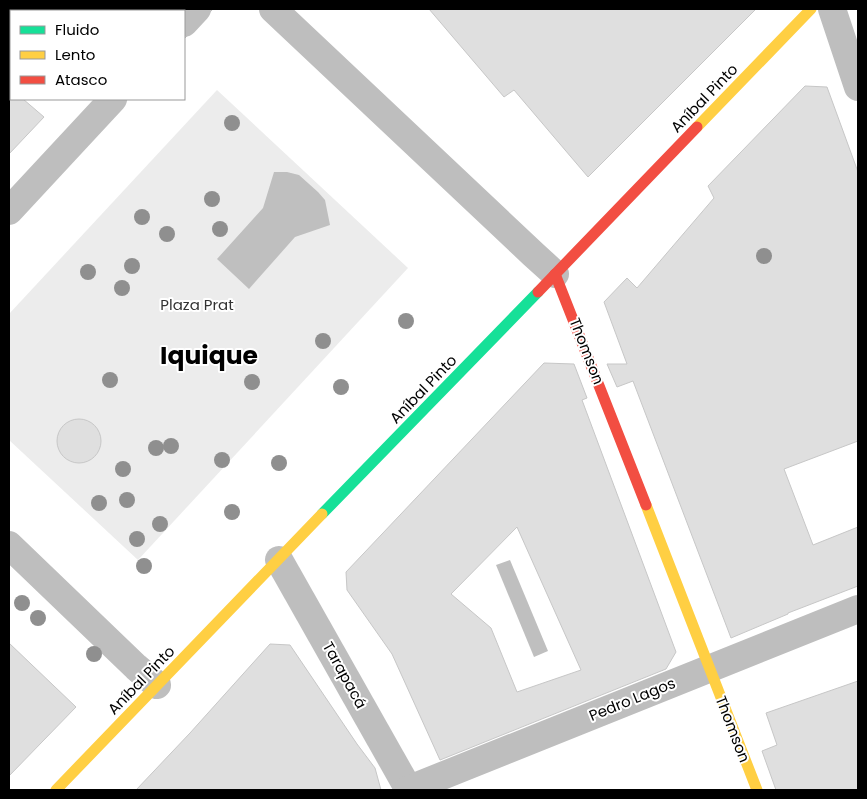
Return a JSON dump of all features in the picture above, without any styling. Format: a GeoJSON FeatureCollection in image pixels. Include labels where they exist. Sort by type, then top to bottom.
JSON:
{"type":"FeatureCollection","features":[{"type":"Feature","properties":{"kind":"street"},"geometry":{"type":"LineString","coordinates":[[185,22],[197,9]]}},
{"type":"Feature","properties":{"kind":"street","name":"Thomson"},"geometry":{"type":"LineString","coordinates":[[273,9],[555,274],[711,668],[757,790]]}},
{"type":"Feature","properties":{"kind":"street","name":"Aníbal Pinto"},"geometry":{"type":"LineString","coordinates":[[56,790],[811,9]]}},
{"type":"Feature","properties":{"kind":"street"},"geometry":{"type":"LineString","coordinates":[[832,9],[858,87]]}},
{"type":"Feature","properties":{"kind":"street"},"geometry":{"type":"LineString","coordinates":[[9,211],[112,100]]}},
{"type":"Feature","properties":{"kind":"street"},"geometry":{"type":"LineString","coordinates":[[9,545],[157,685]]}},
{"type":"Feature","properties":{"kind":"street","name":"Tarapacá"},"geometry":{"type":"LineString","coordinates":[[279,560],[408,790]]}},
{"type":"Feature","properties":{"kind":"street","name":"Pedro Lagos"},"geometry":{"type":"LineString","coordinates":[[408,790],[858,609]]}},
{"type":"Feature","properties":{"kind":"green space","name":"Plaza Prat"},"geometry":{"type":"Polygon","coordinates":[[[217,90],[408,268],[138,560],[9,440],[9,314],[217,90]]]}},
{"type":"Feature","properties":{"kind":"shaded area"},"geometry":{"type":"Polygon","coordinates":[[[274,172],[287,172],[299,175],[318,192],[325,200],[330,225],[295,237],[249,289],[217,259],[263,208],[274,172]]]}},
{"type":"Feature","properties":{"kind":"shaded area"},"geometry":{"type":"Polygon","coordinates":[[[510,560],[548,651],[534,657],[496,565],[510,560]]]}},
{"type":"Feature","properties":{"kind":"building"},"geometry":{"type":"Polygon","coordinates":[[[429,9],[756,9],[588,177],[514,90],[504,97],[429,9]]]}},
{"type":"Feature","properties":{"kind":"building"},"geometry":{"type":"Polygon","coordinates":[[[9,85],[10,100],[24,100],[44,117],[9,154],[9,85]]]}},
{"type":"Feature","properties":{"kind":"building"},"geometry":{"type":"Polygon","coordinates":[[[805,86],[827,87],[858,172],[858,441],[784,469],[813,545],[858,527],[858,586],[788,613],[731,638],[633,381],[617,387],[607,364],[627,364],[604,302],[627,278],[637,288],[714,198],[708,186],[805,86]]]}},
{"type":"Feature","properties":{"kind":"building"},"geometry":{"type":"Polygon","coordinates":[[[544,363],[574,364],[587,398],[582,400],[676,652],[666,669],[440,760],[392,654],[347,590],[346,572],[544,363]],[[517,527],[451,594],[491,628],[517,692],[581,670],[517,527]]]}},
{"type":"Feature","properties":{"kind":"building"},"geometry":{"type":"Polygon","coordinates":[[[75,419],[83,419],[95,425],[101,441],[95,457],[83,463],[75,463],[63,457],[57,445],[57,437],[63,425],[75,419]]]}},
{"type":"Feature","properties":{"kind":"building"},"geometry":{"type":"Polygon","coordinates":[[[9,643],[76,707],[9,776],[9,643]]]}},
{"type":"Feature","properties":{"kind":"building"},"geometry":{"type":"Polygon","coordinates":[[[270,644],[290,645],[375,768],[381,790],[136,790],[190,733],[270,644]]]}},
{"type":"Feature","properties":{"kind":"building"},"geometry":{"type":"Polygon","coordinates":[[[858,681],[858,790],[776,790],[762,751],[777,745],[766,713],[858,681]]]}},
{"type":"Feature","properties":{"kind":"tram line"},"geometry":{"type":"LineString","coordinates":[[185,38],[213,9]]}},
{"type":"Feature","properties":{"kind":"tram line"},"geometry":{"type":"LineString","coordinates":[[9,218],[32,202],[127,100]]}},
{"type":"Feature","properties":{"kind":"traffic: fast"},"geometry":{"type":"LineString","coordinates":[[322,514],[538,292]]}},
{"type":"Feature","properties":{"kind":"traffic: slow"},"geometry":{"type":"LineString","coordinates":[[697,127],[811,9]]}},
{"type":"Feature","properties":{"kind":"traffic: slow"},"geometry":{"type":"LineString","coordinates":[[646,505],[757,790]]}},
{"type":"Feature","properties":{"kind":"traffic: slow"},"geometry":{"type":"LineString","coordinates":[[56,790],[322,514]]}},
{"type":"Feature","properties":{"kind":"traffic: jam"},"geometry":{"type":"LineString","coordinates":[[538,292],[697,127]]}},
{"type":"Feature","properties":{"kind":"traffic: jam"},"geometry":{"type":"LineString","coordinates":[[555,274],[646,505]]}},
{"type":"Feature","properties":{"kind":"district","name":"Iquique"},"geometry":{"type":"Point","coordinates":[209,355]}}]}
